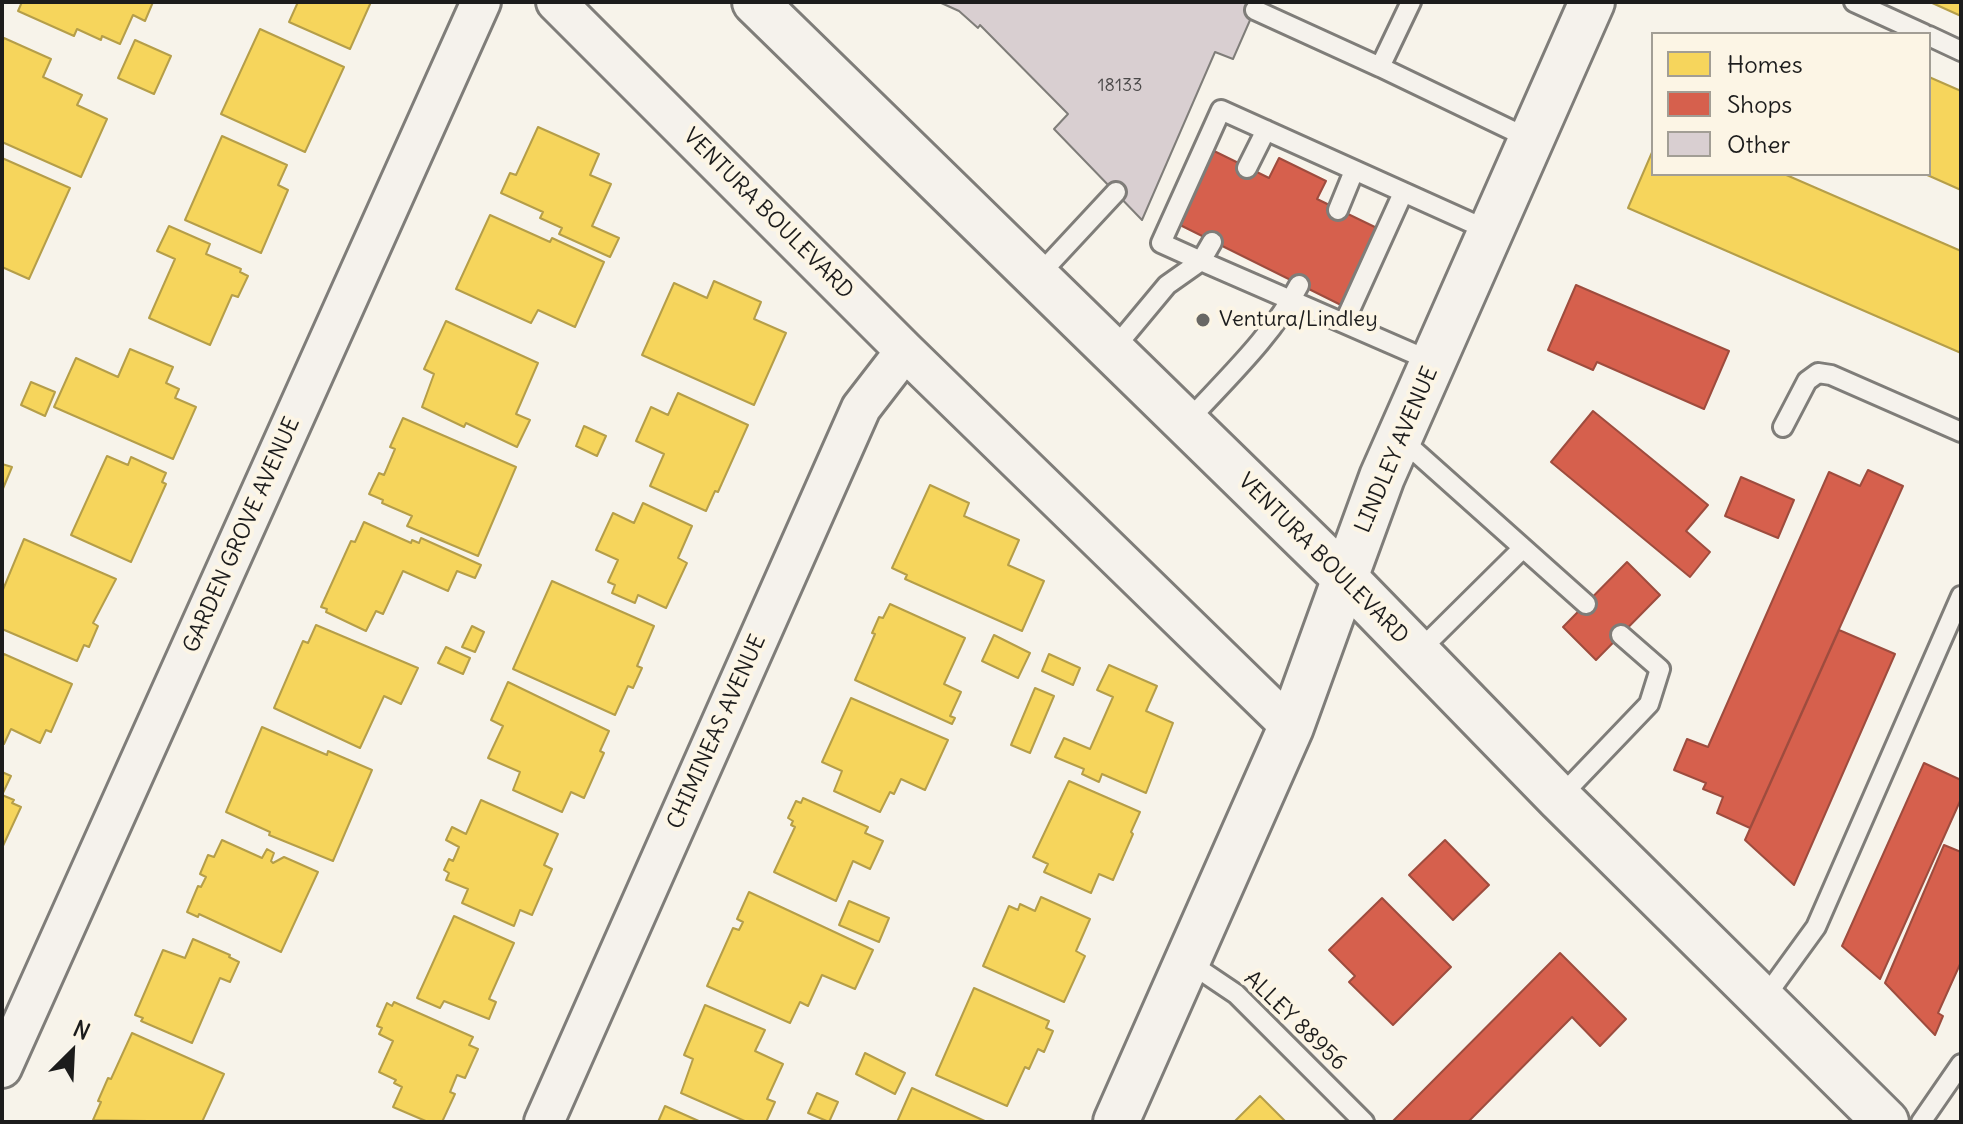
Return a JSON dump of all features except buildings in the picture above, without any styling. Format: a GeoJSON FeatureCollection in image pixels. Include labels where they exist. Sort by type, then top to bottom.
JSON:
{"type":"FeatureCollection","features":[{"type":"Feature","properties":{"kind":"main road","name":"VENTURA BOULEVARD"},"geometry":{"type":"LineString","coordinates":[[755,2],[1345,578],[1559,798],[1886,1122]]}},
{"type":"Feature","properties":{"kind":"main road","name":"LINDLEY AVENUE"},"geometry":{"type":"LineString","coordinates":[[1116,1122],[1291,727],[1382,477],[1592,2]]}},
{"type":"Feature","properties":{"kind":"street","name":"GARDEN GROVE AVENUE"},"geometry":{"type":"LineString","coordinates":[[2,1068],[481,2]]}},
{"type":"Feature","properties":{"kind":"street","name":"VENTURA BOULEVARD"},"geometry":{"type":"LineString","coordinates":[[556,2],[905,351],[1291,727]]}},
{"type":"Feature","properties":{"kind":"street","name":"CHIMINEAS AVENUE"},"geometry":{"type":"LineString","coordinates":[[544,1122],[861,408],[905,351]]}},
{"type":"Feature","properties":{"kind":"lane"},"geometry":{"type":"LineString","coordinates":[[1380,67],[1411,2]]}},
{"type":"Feature","properties":{"kind":"lane"},"geometry":{"type":"LineString","coordinates":[[1854,2],[1920,32]]}},
{"type":"Feature","properties":{"kind":"lane"},"geometry":{"type":"LineString","coordinates":[[1255,10],[1532,140]]}},
{"type":"Feature","properties":{"kind":"lane"},"geometry":{"type":"LineString","coordinates":[[1931,37],[1961,51]]}},
{"type":"Feature","properties":{"kind":"lane"},"geometry":{"type":"LineString","coordinates":[[1434,363],[1161,243],[1221,110],[1492,232]]}},
{"type":"Feature","properties":{"kind":"lane"},"geometry":{"type":"LineString","coordinates":[[1247,168],[1266,130]]}},
{"type":"Feature","properties":{"kind":"lane"},"geometry":{"type":"LineString","coordinates":[[1338,210],[1354,171]]}},
{"type":"Feature","properties":{"kind":"lane"},"geometry":{"type":"LineString","coordinates":[[1036,278],[1116,192]]}},
{"type":"Feature","properties":{"kind":"lane"},"geometry":{"type":"LineString","coordinates":[[1344,323],[1403,193]]}},
{"type":"Feature","properties":{"kind":"lane"},"geometry":{"type":"LineString","coordinates":[[1112,351],[1167,285],[1201,261],[1212,242]]}},
{"type":"Feature","properties":{"kind":"lane"},"geometry":{"type":"LineString","coordinates":[[1186,423],[1244,360],[1290,302],[1299,285]]}},
{"type":"Feature","properties":{"kind":"lane"},"geometry":{"type":"LineString","coordinates":[[1783,427],[1807,381],[1818,373],[1831,375],[1961,432]]}},
{"type":"Feature","properties":{"kind":"lane"},"geometry":{"type":"LineString","coordinates":[[1400,438],[1586,604]]}},
{"type":"Feature","properties":{"kind":"lane"},"geometry":{"type":"LineString","coordinates":[[1417,653],[1523,548]]}},
{"type":"Feature","properties":{"kind":"lane"},"geometry":{"type":"LineString","coordinates":[[1763,1000],[1816,927],[1961,596]]}},
{"type":"Feature","properties":{"kind":"lane"},"geometry":{"type":"LineString","coordinates":[[1559,798],[1649,704],[1660,669],[1621,635]]}},
{"type":"Feature","properties":{"kind":"lane","name":"ALLEY 88956"},"geometry":{"type":"LineString","coordinates":[[1187,961],[1236,994],[1364,1122]]}},
{"type":"Feature","properties":{"kind":"lane"},"geometry":{"type":"LineString","coordinates":[[1921,1122],[1961,1064]]}},
{"type":"Feature","properties":{"kind":"place","name":"Ventura/Lindley"},"geometry":{"type":"Point","coordinates":[1203,320]}}]}
